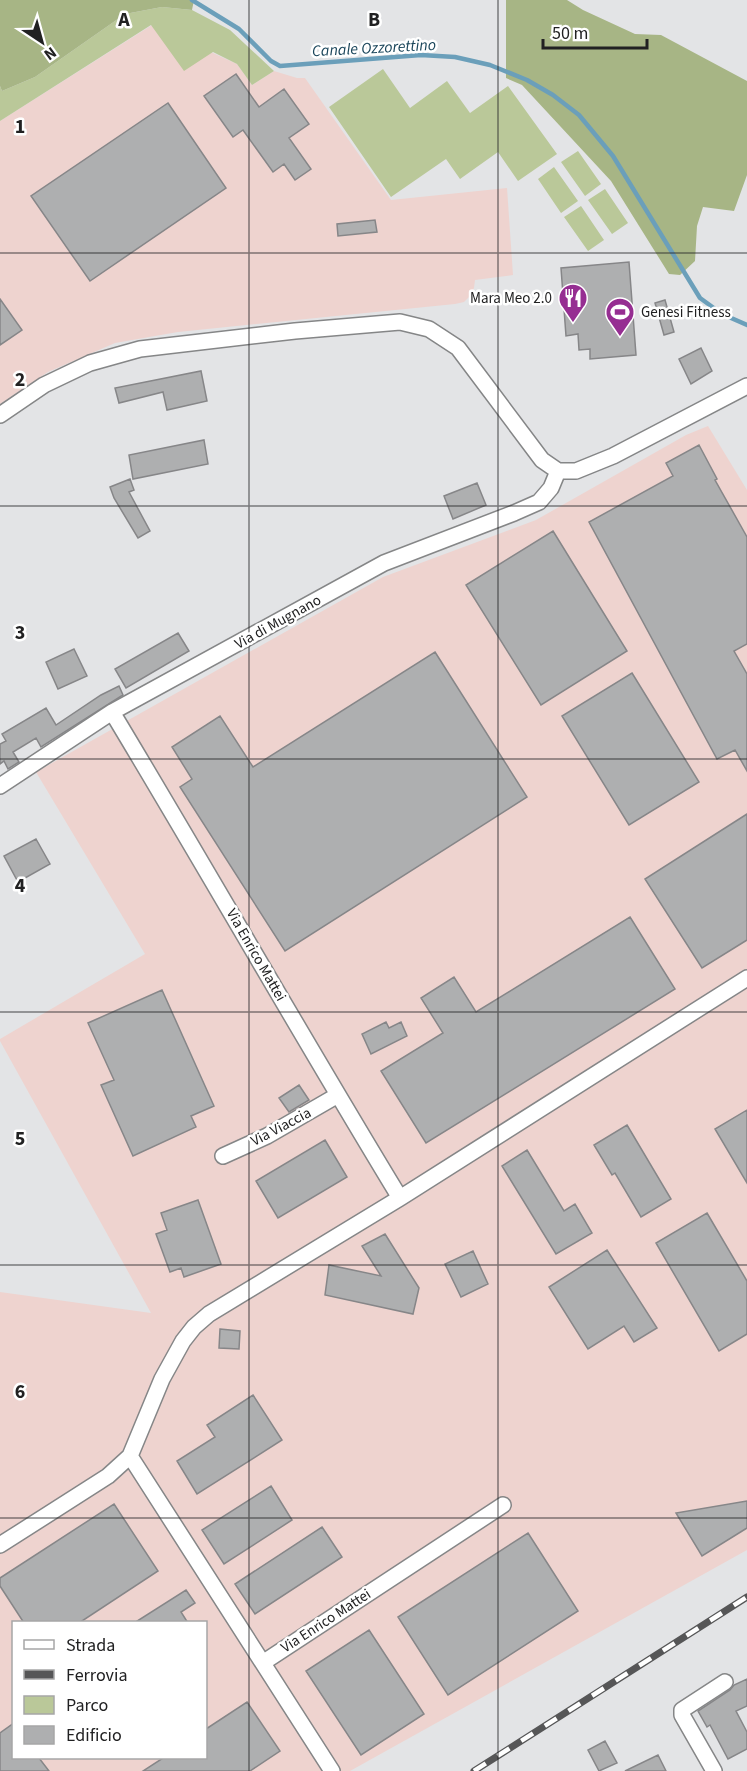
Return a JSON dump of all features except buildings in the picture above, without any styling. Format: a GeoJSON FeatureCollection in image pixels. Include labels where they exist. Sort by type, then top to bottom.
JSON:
{"type":"FeatureCollection","features":[{"type":"Feature","properties":{"kind":"street"},"geometry":{"type":"LineString","coordinates":[[0,415],[44,385],[90,363],[140,349],[400,322],[429,329],[458,348],[479,373],[542,460],[558,471],[576,471],[614,456],[747,386]]}},
{"type":"Feature","properties":{"kind":"street","name":"Via di Mugnano"},"geometry":{"type":"LineString","coordinates":[[0,786],[112,712],[384,563],[539,502],[551,488],[558,471]]}},
{"type":"Feature","properties":{"kind":"street","name":"Via Enrico Mattei"},"geometry":{"type":"LineString","coordinates":[[112,712],[220,890],[400,1198]]}},
{"type":"Feature","properties":{"kind":"street"},"geometry":{"type":"LineString","coordinates":[[0,1545],[108,1476],[130,1456],[162,1379],[183,1341],[194,1327],[217,1309],[400,1198],[747,978]]}},
{"type":"Feature","properties":{"kind":"street","name":"Via Viaccia"},"geometry":{"type":"LineString","coordinates":[[223,1156],[267,1136],[338,1095]]}},
{"type":"Feature","properties":{"kind":"street","name":"Via Enrico Mattei"},"geometry":{"type":"LineString","coordinates":[[130,1456],[264,1662],[503,1505]]}},
{"type":"Feature","properties":{"kind":"street"},"geometry":{"type":"LineString","coordinates":[[264,1662],[332,1771]]}},
{"type":"Feature","properties":{"kind":"street"},"geometry":{"type":"LineString","coordinates":[[714,1771],[682,1715],[682,1710],[725,1682]]}},
{"type":"Feature","properties":{"kind":"shaded area"},"geometry":{"type":"Polygon","coordinates":[[[152,25],[237,64],[252,85],[274,71],[305,78],[391,200],[507,188],[513,275],[475,280],[470,296],[464,302],[455,304],[178,332],[115,343],[48,372],[0,404],[0,121],[152,25]]]}},
{"type":"Feature","properties":{"kind":"shaded area"},"geometry":{"type":"Polygon","coordinates":[[[708,426],[747,490],[747,1550],[350,1771],[0,1771],[0,1292],[151,1313],[0,1041],[145,954],[36,772],[383,577],[536,520],[686,435],[708,426]]]}},
{"type":"Feature","properties":{"kind":"green space"},"geometry":{"type":"Polygon","coordinates":[[[0,0],[194,0],[192,10],[162,7],[125,14],[35,77],[2,91],[0,86],[0,0]]]}},
{"type":"Feature","properties":{"kind":"green space"},"geometry":{"type":"Polygon","coordinates":[[[506,0],[567,0],[635,34],[661,35],[747,81],[747,175],[734,211],[703,207],[697,226],[695,261],[680,275],[669,274],[611,181],[522,85],[506,78],[506,0]]]}},
{"type":"Feature","properties":{"kind":"green space"},"geometry":{"type":"Polygon","coordinates":[[[162,7],[192,10],[230,30],[274,71],[252,85],[237,64],[213,52],[184,71],[151,25],[0,121],[0,86],[2,91],[35,77],[125,14],[162,7]]]}},
{"type":"Feature","properties":{"kind":"green space"},"geometry":{"type":"Polygon","coordinates":[[[383,69],[410,108],[447,81],[470,113],[508,86],[557,154],[518,181],[498,152],[460,179],[446,159],[391,197],[329,107],[383,69]]]}},
{"type":"Feature","properties":{"kind":"green space"},"geometry":{"type":"Polygon","coordinates":[[[578,151],[601,184],[585,196],[561,162],[578,151]]]}},
{"type":"Feature","properties":{"kind":"green space"},"geometry":{"type":"Polygon","coordinates":[[[554,167],[578,201],[561,213],[538,179],[554,167]]]}},
{"type":"Feature","properties":{"kind":"green space"},"geometry":{"type":"Polygon","coordinates":[[[605,189],[628,223],[612,234],[588,200],[605,189]]]}},
{"type":"Feature","properties":{"kind":"green space"},"geometry":{"type":"Polygon","coordinates":[[[581,206],[604,240],[588,251],[564,217],[581,206]]]}},
{"type":"Feature","properties":{"kind":"waterway","name":"Canale Ozzorettino"},"geometry":{"type":"LineString","coordinates":[[192,0],[239,29],[271,61],[280,66],[421,55],[455,57],[490,65],[527,80],[553,95],[579,115],[613,156],[700,298],[722,314],[747,325]]}},
{"type":"Feature","properties":{"kind":"railway"},"geometry":{"type":"LineString","coordinates":[[474,1771],[747,1597]]}},
{"type":"Feature","properties":{"kind":"place","name":"Mara Meo 2.0"},"geometry":{"type":"Point","coordinates":[573,324]}},
{"type":"Feature","properties":{"kind":"place","name":"Genesi Fitness"},"geometry":{"type":"Point","coordinates":[620,338]}}]}
